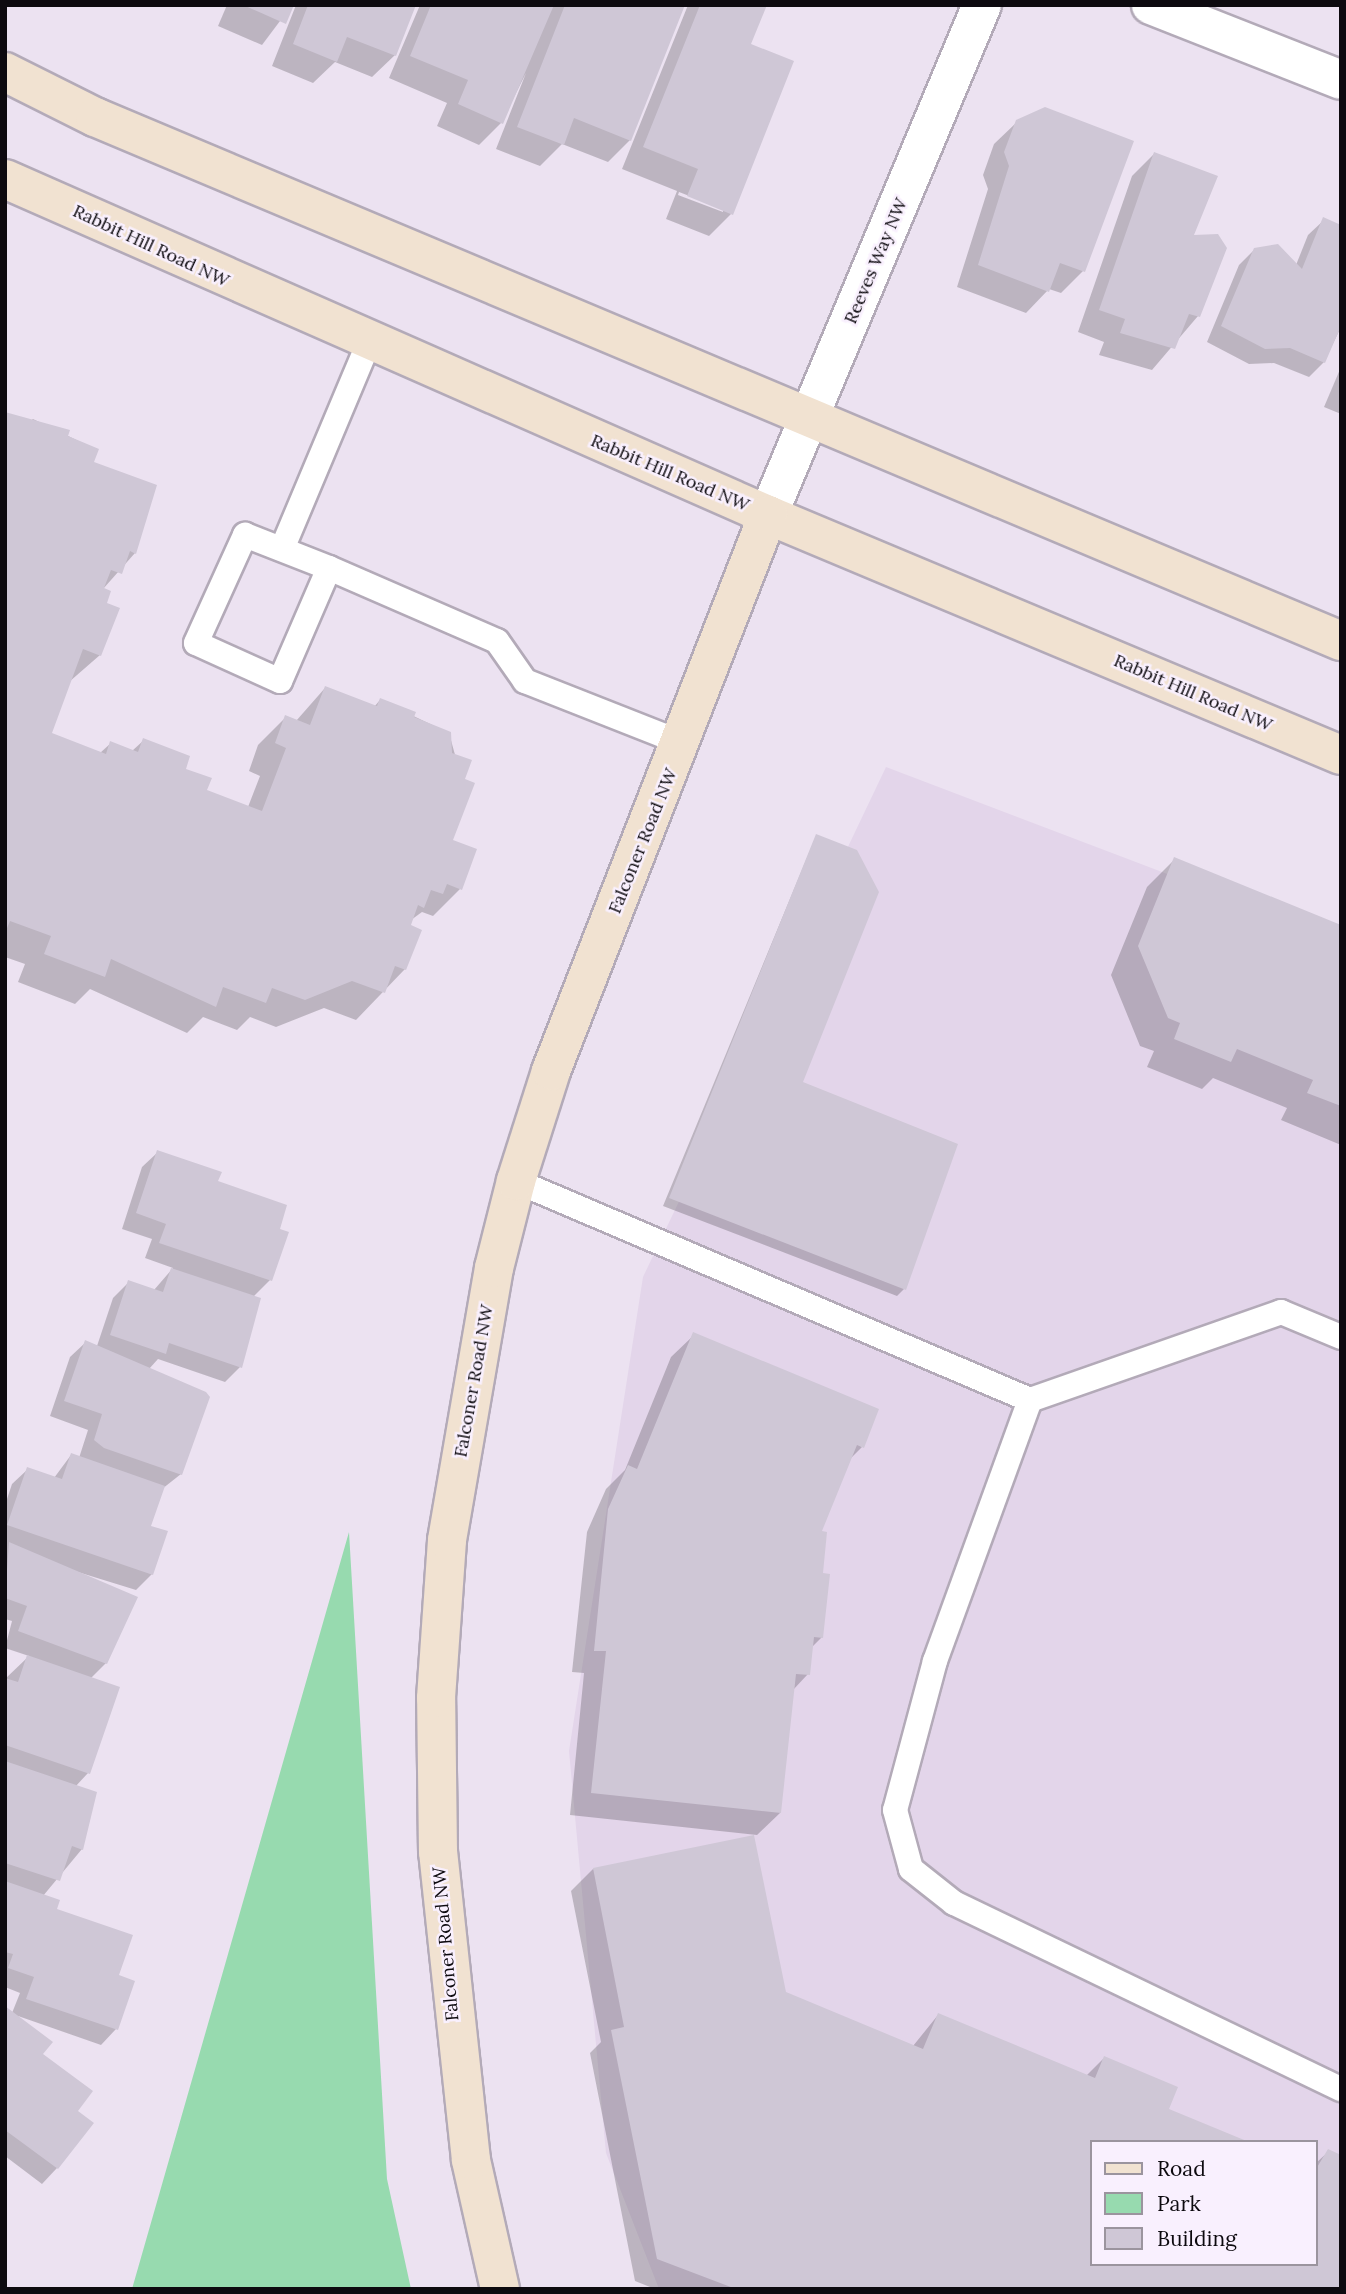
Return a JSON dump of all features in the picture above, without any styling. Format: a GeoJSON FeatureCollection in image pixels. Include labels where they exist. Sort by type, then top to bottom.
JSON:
{"type":"FeatureCollection","features":[{"type":"Feature","properties":{"kind":"main road"},"geometry":{"type":"LineString","coordinates":[[5,72],[95,117],[1341,641]]}},
{"type":"Feature","properties":{"kind":"main road","name":"Rabbit Hill Road NW"},"geometry":{"type":"LineString","coordinates":[[5,179],[768,516],[1341,755]]}},
{"type":"Feature","properties":{"kind":"main road","name":"Falconer Road NW"},"geometry":{"type":"LineString","coordinates":[[500,2289],[471,2160],[452,2018],[438,1852],[436,1698],[447,1540],[494,1268],[516,1181],[551,1071],[682,743],[768,516]]}},
{"type":"Feature","properties":{"kind":"street","name":"Reeves Way NW"},"geometry":{"type":"LineString","coordinates":[[768,516],[982,5]]}},
{"type":"Feature","properties":{"kind":"street"},"geometry":{"type":"LineString","coordinates":[[1151,5],[1341,80]]}},
{"type":"Feature","properties":{"kind":"lane"},"geometry":{"type":"LineString","coordinates":[[282,549],[369,342]]}},
{"type":"Feature","properties":{"kind":"lane"},"geometry":{"type":"LineString","coordinates":[[329,568],[280,681],[196,643],[245,536],[329,568],[497,641],[525,681],[682,743]]}},
{"type":"Feature","properties":{"kind":"lane"},"geometry":{"type":"LineString","coordinates":[[516,1181],[1030,1400],[1281,1311],[1341,1337]]}},
{"type":"Feature","properties":{"kind":"lane"},"geometry":{"type":"LineString","coordinates":[[1030,1400],[935,1661],[895,1811],[911,1869],[954,1903],[1341,2089]]}},
{"type":"Feature","properties":{"kind":"shaded area"},"geometry":{"type":"Polygon","coordinates":[[[886,767],[1341,940],[1341,2289],[659,2289],[606,2153],[569,1751],[643,1277],[886,767]]]}},
{"type":"Feature","properties":{"kind":"green space"},"geometry":{"type":"Polygon","coordinates":[[[349,1532],[387,2179],[411,2289],[132,2289],[349,1532]]]}},
{"type":"Feature","properties":{"kind":"building"},"geometry":{"type":"Polygon","coordinates":[[[243,5],[294,5],[286,24],[243,5]]]}},
{"type":"Feature","properties":{"kind":"building"},"geometry":{"type":"Polygon","coordinates":[[[308,5],[416,5],[396,56],[347,37],[337,62],[293,44],[308,5]]]}},
{"type":"Feature","properties":{"kind":"building"},"geometry":{"type":"Polygon","coordinates":[[[431,5],[554,5],[503,124],[458,104],[468,80],[410,56],[431,5]]]}},
{"type":"Feature","properties":{"kind":"building"},"geometry":{"type":"Polygon","coordinates":[[[565,5],[685,5],[631,141],[574,118],[564,145],[517,127],[565,5]]]}},
{"type":"Feature","properties":{"kind":"building"},"geometry":{"type":"Polygon","coordinates":[[[700,5],[767,5],[751,44],[794,61],[733,215],[687,196],[698,169],[643,147],[700,5]]]}},
{"type":"Feature","properties":{"kind":"building"},"geometry":{"type":"Polygon","coordinates":[[[1045,107],[1134,141],[1085,272],[1060,263],[1049,292],[978,265],[1009,166],[1004,152],[1016,120],[1045,107]]]}},
{"type":"Feature","properties":{"kind":"building"},"geometry":{"type":"Polygon","coordinates":[[[1154,152],[1218,176],[1194,235],[1218,234],[1227,248],[1200,317],[1189,314],[1175,349],[1120,333],[1125,319],[1099,310],[1154,152]]]}},
{"type":"Feature","properties":{"kind":"building"},"geometry":{"type":"Polygon","coordinates":[[[1323,217],[1341,225],[1341,326],[1325,363],[1290,348],[1265,349],[1221,326],[1254,248],[1278,244],[1302,269],[1323,217]]]}},
{"type":"Feature","properties":{"kind":"building"},"geometry":{"type":"Polygon","coordinates":[[[5,412],[70,430],[68,436],[99,449],[94,462],[157,485],[136,554],[130,551],[122,574],[111,570],[104,588],[111,591],[107,603],[120,608],[101,656],[83,649],[52,733],[106,754],[110,741],[138,752],[143,738],[190,756],[186,769],[212,778],[207,790],[262,811],[286,748],[275,743],[285,715],[310,725],[325,686],[377,706],[380,698],[416,712],[414,717],[451,732],[452,753],[472,760],[465,779],[475,783],[453,840],[477,849],[462,890],[447,884],[443,894],[431,890],[424,908],[418,905],[411,925],[422,930],[406,970],[395,966],[385,993],[352,981],[305,1000],[272,988],[266,1003],[223,987],[216,1007],[111,959],[105,977],[44,954],[51,936],[10,921],[5,933],[5,412]]]}},
{"type":"Feature","properties":{"kind":"building"},"geometry":{"type":"Polygon","coordinates":[[[816,834],[857,850],[879,892],[803,1082],[958,1144],[906,1290],[669,1198],[816,834]]]}},
{"type":"Feature","properties":{"kind":"building"},"geometry":{"type":"Polygon","coordinates":[[[1174,857],[1341,925],[1341,1106],[1307,1093],[1313,1080],[1237,1049],[1231,1062],[1174,1039],[1180,1023],[1168,1018],[1138,946],[1174,857]]]}},
{"type":"Feature","properties":{"kind":"building"},"geometry":{"type":"Polygon","coordinates":[[[157,1150],[222,1172],[218,1181],[287,1205],[280,1229],[289,1232],[272,1281],[159,1243],[166,1224],[136,1213],[157,1150]]]}},
{"type":"Feature","properties":{"kind":"building"},"geometry":{"type":"Polygon","coordinates":[[[171,1268],[261,1298],[242,1368],[169,1343],[166,1354],[110,1335],[128,1280],[163,1292],[171,1268]]]}},
{"type":"Feature","properties":{"kind":"building"},"geometry":{"type":"Polygon","coordinates":[[[693,1332],[879,1409],[864,1448],[857,1445],[822,1531],[827,1532],[823,1573],[830,1574],[823,1638],[814,1637],[810,1675],[796,1674],[781,1813],[591,1793],[606,1651],[594,1651],[608,1509],[628,1465],[637,1469],[693,1332]]]}},
{"type":"Feature","properties":{"kind":"building"},"geometry":{"type":"Polygon","coordinates":[[[85,1340],[206,1392],[210,1397],[182,1475],[104,1448],[94,1440],[102,1414],[64,1401],[85,1340]]]}},
{"type":"Feature","properties":{"kind":"building"},"geometry":{"type":"Polygon","coordinates":[[[71,1453],[165,1486],[151,1526],[168,1531],[153,1575],[7,1525],[27,1467],[62,1479],[71,1453]]]}},
{"type":"Feature","properties":{"kind":"building"},"geometry":{"type":"Polygon","coordinates":[[[9,1542],[138,1597],[107,1664],[18,1631],[27,1606],[5,1598],[9,1542]]]}},
{"type":"Feature","properties":{"kind":"building"},"geometry":{"type":"Polygon","coordinates":[[[27,1655],[120,1687],[90,1774],[5,1745],[5,1678],[18,1682],[27,1655]]]}},
{"type":"Feature","properties":{"kind":"building"},"geometry":{"type":"Polygon","coordinates":[[[5,1761],[97,1792],[83,1850],[72,1846],[60,1881],[5,1863],[5,1761]]]}},
{"type":"Feature","properties":{"kind":"building"},"geometry":{"type":"Polygon","coordinates":[[[754,1835],[786,1992],[923,2049],[938,2013],[1095,2078],[1104,2056],[1178,2087],[1169,2109],[1244,2140],[1090,2140],[1090,2266],[1318,2266],[1318,2166],[1328,2149],[1341,2155],[1341,2289],[736,2289],[657,2259],[611,2030],[624,2027],[593,1868],[754,1835]]]}},
{"type":"Feature","properties":{"kind":"building"},"geometry":{"type":"Polygon","coordinates":[[[5,1881],[60,1900],[57,1909],[133,1935],[119,1975],[135,1981],[118,2030],[26,1999],[34,1977],[8,1968],[13,1954],[5,1952],[5,1881]]]}},
{"type":"Feature","properties":{"kind":"building"},"geometry":{"type":"Polygon","coordinates":[[[5,2006],[53,2042],[43,2054],[93,2091],[78,2111],[94,2123],[58,2169],[5,2130],[5,2006]]]}}]}
